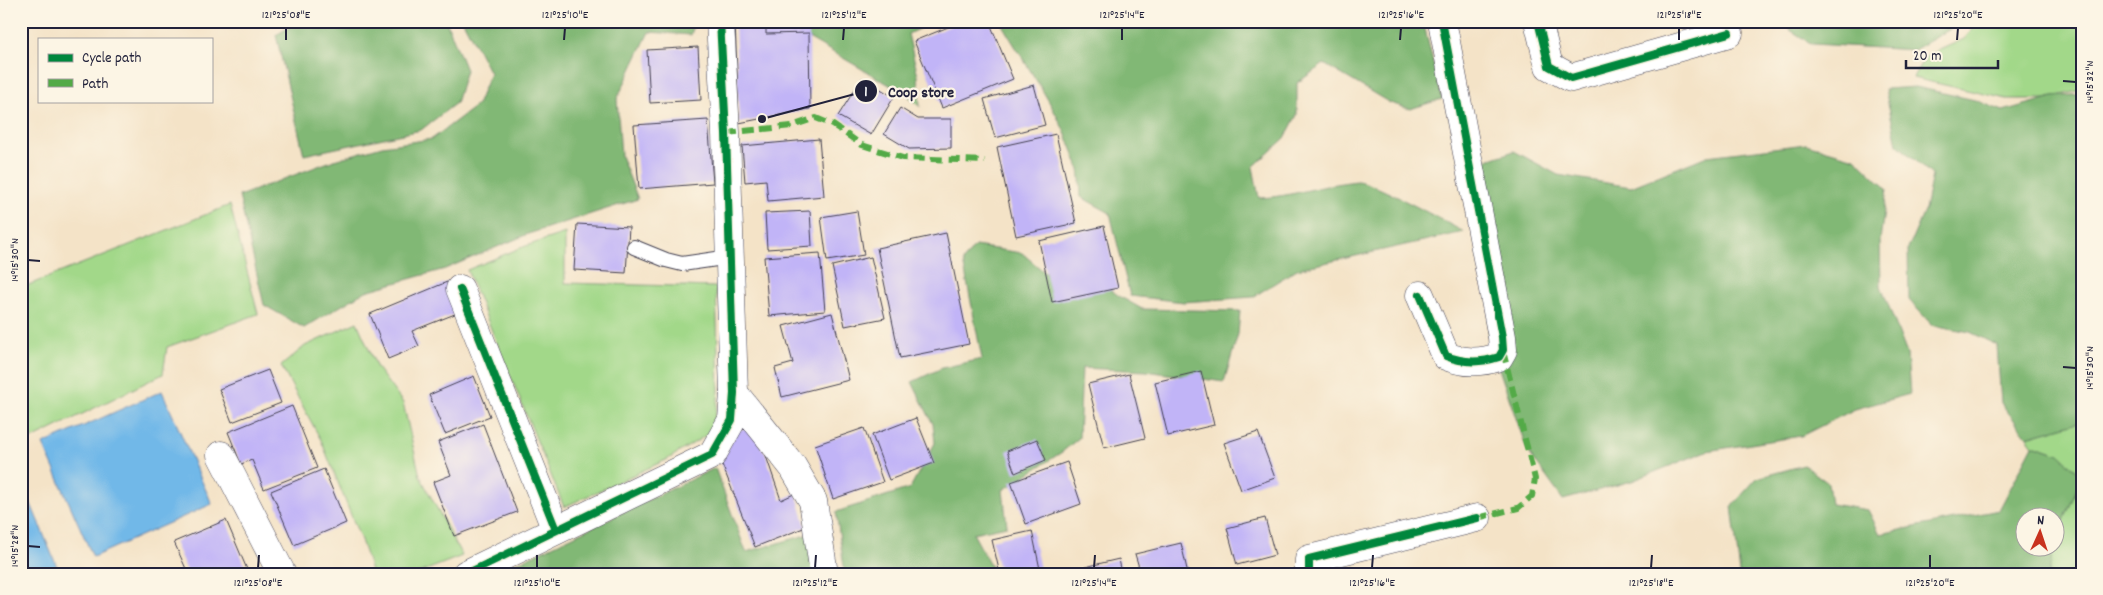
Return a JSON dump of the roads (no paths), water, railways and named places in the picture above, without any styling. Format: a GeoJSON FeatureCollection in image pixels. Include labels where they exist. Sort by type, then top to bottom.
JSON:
{"type":"FeatureCollection","features":[{"type":"Feature","properties":{"kind":"street"},"geometry":{"type":"LineString","coordinates":[[466,574],[712,455],[732,420],[734,393],[730,257],[720,21]]}},
{"type":"Feature","properties":{"kind":"street"},"geometry":{"type":"LineString","coordinates":[[1420,295],[1446,356],[1459,361],[1486,361],[1499,356],[1503,350],[1502,337],[1442,21]]}},
{"type":"Feature","properties":{"kind":"street"},"geometry":{"type":"LineString","coordinates":[[1538,21],[1549,66],[1571,78],[1729,33]]}},
{"type":"Feature","properties":{"kind":"street"},"geometry":{"type":"LineString","coordinates":[[460,289],[556,530]]}},
{"type":"Feature","properties":{"kind":"street"},"geometry":{"type":"LineString","coordinates":[[734,393],[794,467],[813,501],[824,574]]}},
{"type":"Feature","properties":{"kind":"street"},"geometry":{"type":"LineString","coordinates":[[222,455],[282,574]]}},
{"type":"Feature","properties":{"kind":"street"},"geometry":{"type":"LineString","coordinates":[[1309,574],[1309,559],[1477,518]]}},
{"type":"Feature","properties":{"kind":"lane"},"geometry":{"type":"LineString","coordinates":[[634,248],[682,264],[730,257]]}},
{"type":"Feature","properties":{"kind":"water"},"geometry":{"type":"Polygon","coordinates":[[[162,391],[212,504],[93,557],[43,444],[162,391]]]}},
{"type":"Feature","properties":{"kind":"water"},"geometry":{"type":"Polygon","coordinates":[[[21,480],[60,574],[21,574],[21,480]]]}},
{"type":"Feature","properties":{"kind":"place","name":"Coop store"},"geometry":{"type":"Point","coordinates":[762,119]}}]}
